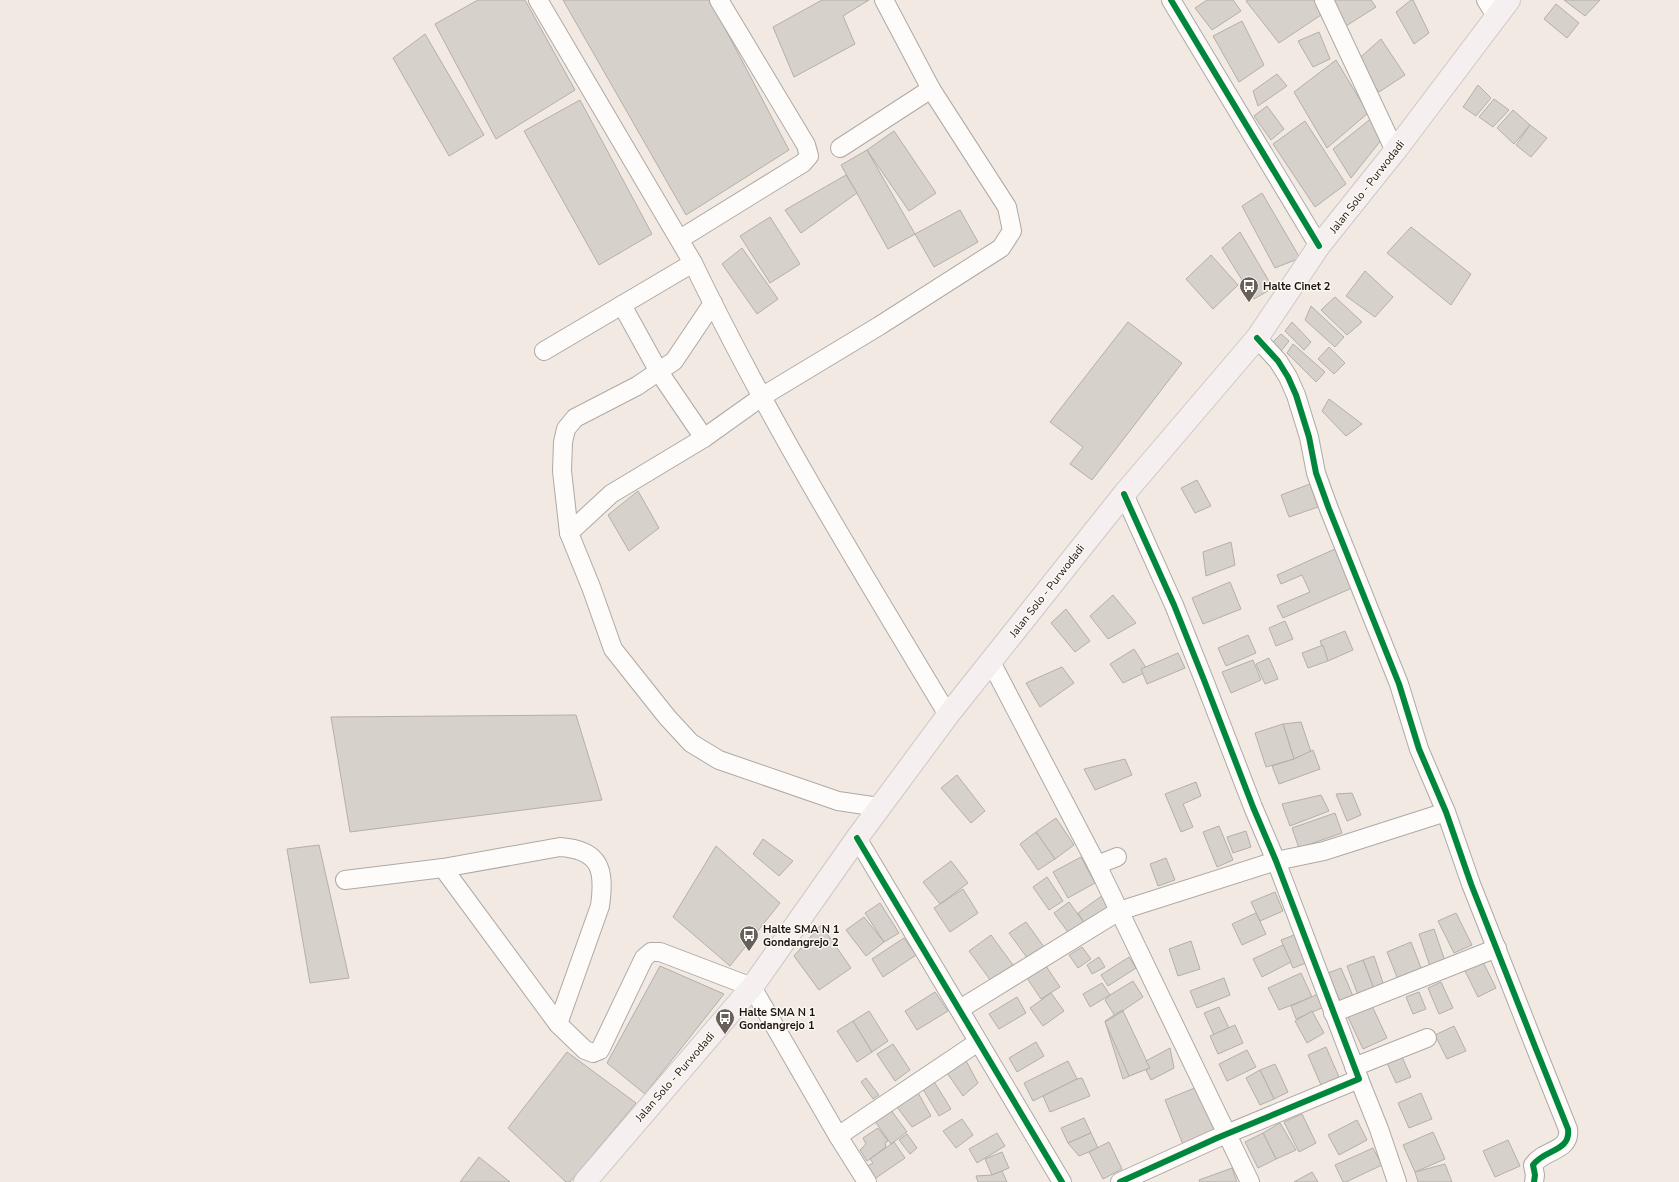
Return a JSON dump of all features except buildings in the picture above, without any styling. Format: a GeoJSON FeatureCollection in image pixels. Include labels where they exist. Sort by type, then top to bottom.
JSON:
{"type":"FeatureCollection","features":[{"type":"Feature","properties":{"kind":"main road","name":"Jalan Solo - Purwodadi"},"geometry":{"type":"LineString","coordinates":[[585,1182],[752,987],[879,807],[948,715],[1124,494],[1257,338],[1320,246],[1395,151],[1497,5]]}},
{"type":"Feature","properties":{"kind":"street"},"geometry":{"type":"LineString","coordinates":[[538,0],[680,239],[817,496],[948,715]]}},
{"type":"Feature","properties":{"kind":"street"},"geometry":{"type":"LineString","coordinates":[[680,239],[804,163],[809,156],[806,145],[719,0]]}},
{"type":"Feature","properties":{"kind":"street"},"geometry":{"type":"LineString","coordinates":[[569,533],[611,494],[704,438],[763,396],[879,326],[1000,248],[1012,230],[1007,207],[931,89],[884,0]]}},
{"type":"Feature","properties":{"kind":"street"},"geometry":{"type":"LineString","coordinates":[[1171,0],[1320,246]]}},
{"type":"Feature","properties":{"kind":"street"},"geometry":{"type":"LineString","coordinates":[[1324,0],[1395,151]]}},
{"type":"Feature","properties":{"kind":"street"},"geometry":{"type":"LineString","coordinates":[[840,148],[931,89]]}},
{"type":"Feature","properties":{"kind":"street"},"geometry":{"type":"LineString","coordinates":[[544,351],[693,263]]}},
{"type":"Feature","properties":{"kind":"street"},"geometry":{"type":"LineString","coordinates":[[713,303],[674,361],[637,386],[575,418],[566,429],[562,442],[562,471],[569,533],[591,587],[613,649],[667,717],[692,744],[719,760],[838,802],[879,807]]}},
{"type":"Feature","properties":{"kind":"street"},"geometry":{"type":"LineString","coordinates":[[622,305],[659,372],[704,438]]}},
{"type":"Feature","properties":{"kind":"street"},"geometry":{"type":"LineString","coordinates":[[1257,338],[1282,367],[1296,394],[1309,437],[1316,473],[1329,509],[1399,684],[1419,749],[1446,812],[1471,884],[1568,1129],[1569,1137],[1567,1143],[1537,1160],[1533,1165],[1535,1175],[1534,1182]]}},
{"type":"Feature","properties":{"kind":"street"},"geometry":{"type":"LineString","coordinates":[[1124,494],[1174,605],[1276,861],[1379,1129],[1397,1182]]}},
{"type":"Feature","properties":{"kind":"street"},"geometry":{"type":"LineString","coordinates":[[991,662],[1097,865],[1250,1182]]}},
{"type":"Feature","properties":{"kind":"street"},"geometry":{"type":"LineString","coordinates":[[960,1009],[1119,911],[1276,861],[1324,851],[1446,812]]}},
{"type":"Feature","properties":{"kind":"street"},"geometry":{"type":"LineString","coordinates":[[857,838],[1062,1182]]}},
{"type":"Feature","properties":{"kind":"street"},"geometry":{"type":"LineString","coordinates":[[345,880],[443,868],[560,847],[574,848],[587,852],[597,862],[602,888],[600,906],[558,1024]]}},
{"type":"Feature","properties":{"kind":"street"},"geometry":{"type":"LineString","coordinates":[[1097,865],[1117,857]]}},
{"type":"Feature","properties":{"kind":"street"},"geometry":{"type":"LineString","coordinates":[[443,868],[558,1024],[585,1050],[593,1053],[600,1050],[644,958],[651,952],[660,952],[752,987],[838,1136],[867,1182]]}},
{"type":"Feature","properties":{"kind":"street"},"geometry":{"type":"LineString","coordinates":[[1334,1013],[1497,948]]}},
{"type":"Feature","properties":{"kind":"street"},"geometry":{"type":"LineString","coordinates":[[1120,1182],[1227,1135],[1427,1038]]}},
{"type":"Feature","properties":{"kind":"street"},"geometry":{"type":"LineString","coordinates":[[838,1136],[978,1042]]}},
{"type":"Feature","properties":{"kind":"cycle path"},"geometry":{"type":"LineString","coordinates":[[1171,0],[1319,246]]}},
{"type":"Feature","properties":{"kind":"cycle path"},"geometry":{"type":"LineString","coordinates":[[1257,338],[1278,361],[1288,377],[1296,395],[1309,437],[1316,473],[1329,509],[1399,684],[1419,749],[1446,812],[1471,884],[1568,1129],[1568,1136],[1565,1142],[1556,1150],[1544,1156],[1533,1165],[1535,1175],[1534,1182]]}},
{"type":"Feature","properties":{"kind":"cycle path"},"geometry":{"type":"LineString","coordinates":[[1120,1182],[1217,1138],[1359,1079],[1276,861],[1253,807],[1174,605],[1124,494]]}},
{"type":"Feature","properties":{"kind":"cycle path"},"geometry":{"type":"LineString","coordinates":[[857,838],[1062,1182]]}},
{"type":"Feature","properties":{"kind":"place","name":"Halte Cinet 2"},"geometry":{"type":"Point","coordinates":[1249,303]}},
{"type":"Feature","properties":{"kind":"place","name":"Halte SMA N 1 Gondangrejo 2"},"geometry":{"type":"Point","coordinates":[749,952]}},
{"type":"Feature","properties":{"kind":"place","name":"Halte SMA N 1 Gondangrejo 1"},"geometry":{"type":"Point","coordinates":[725,1035]}}]}
